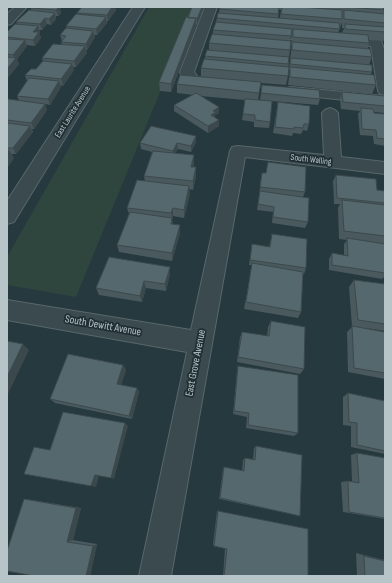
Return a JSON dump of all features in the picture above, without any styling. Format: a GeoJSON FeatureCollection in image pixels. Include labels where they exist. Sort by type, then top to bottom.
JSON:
{"type":"FeatureCollection","features":[{"type":"Feature","properties":{"kind":"street"},"geometry":{"type":"LineString","coordinates":[[7,21],[21,7]]}},
{"type":"Feature","properties":{"kind":"street","name":"East Laurite Avenue"},"geometry":{"type":"LineString","coordinates":[[9,209],[139,7]]}},
{"type":"Feature","properties":{"kind":"street"},"geometry":{"type":"LineString","coordinates":[[201,35],[219,30],[201,35]]}},
{"type":"Feature","properties":{"kind":"street"},"geometry":{"type":"LineString","coordinates":[[367,75],[383,81],[379,56],[382,40],[253,33],[359,54],[379,56]]}},
{"type":"Feature","properties":{"kind":"street"},"geometry":{"type":"LineString","coordinates":[[201,35],[208,59]]}},
{"type":"Feature","properties":{"kind":"street"},"geometry":{"type":"LineString","coordinates":[[201,35],[188,72],[188,77],[200,82],[231,85]]}},
{"type":"Feature","properties":{"kind":"street"},"geometry":{"type":"LineString","coordinates":[[277,90],[385,100]]}},
{"type":"Feature","properties":{"kind":"street"},"geometry":{"type":"LineString","coordinates":[[330,113],[333,163]]}},
{"type":"Feature","properties":{"kind":"street","name":"South Walling"},"geometry":{"type":"LineString","coordinates":[[238,151],[385,168]]}},
{"type":"Feature","properties":{"kind":"street","name":"East Grove Avenue"},"geometry":{"type":"LineString","coordinates":[[155,576],[238,151]]}},
{"type":"Feature","properties":{"kind":"street","name":"South Dewitt Avenue"},"geometry":{"type":"LineString","coordinates":[[7,310],[200,343]]}},
{"type":"Feature","properties":{"kind":"green space"},"geometry":{"type":"Polygon","coordinates":[[[149,7],[195,7],[76,297],[7,285],[7,257],[149,7]]]}},
{"type":"Feature","properties":{"kind":"building"},"geometry":{"type":"Polygon","coordinates":[[[59,7],[56,10],[31,8],[59,7]]]}},
{"type":"Feature","properties":{"kind":"building"},"geometry":{"type":"Polygon","coordinates":[[[82,7],[112,7],[107,15],[77,13],[82,7]]]}},
{"type":"Feature","properties":{"kind":"building"},"geometry":{"type":"Polygon","coordinates":[[[192,7],[202,7],[197,19],[188,18],[192,7]]]}},
{"type":"Feature","properties":{"kind":"building"},"geometry":{"type":"Polygon","coordinates":[[[220,7],[279,7],[278,14],[219,9],[220,7]]]}},
{"type":"Feature","properties":{"kind":"building"},"geometry":{"type":"Polygon","coordinates":[[[282,7],[342,10],[342,19],[281,14],[282,7]]]}},
{"type":"Feature","properties":{"kind":"building"},"geometry":{"type":"Polygon","coordinates":[[[348,7],[383,7],[384,10],[348,7]]]}},
{"type":"Feature","properties":{"kind":"building"},"geometry":{"type":"Polygon","coordinates":[[[29,10],[55,13],[49,19],[45,18],[40,24],[16,22],[29,10]]]}},
{"type":"Feature","properties":{"kind":"building"},"geometry":{"type":"Polygon","coordinates":[[[344,10],[385,14],[385,23],[344,19],[344,10]]]}},
{"type":"Feature","properties":{"kind":"building"},"geometry":{"type":"Polygon","coordinates":[[[218,13],[339,23],[340,29],[217,18],[218,13]]]}},
{"type":"Feature","properties":{"kind":"building"},"geometry":{"type":"Polygon","coordinates":[[[76,14],[106,17],[96,29],[66,26],[76,14]]]}},
{"type":"Feature","properties":{"kind":"building"},"geometry":{"type":"Polygon","coordinates":[[[186,17],[196,18],[171,84],[159,82],[186,17]]]}},
{"type":"Feature","properties":{"kind":"building"},"geometry":{"type":"Polygon","coordinates":[[[216,22],[292,29],[291,36],[213,30],[216,22]]]}},
{"type":"Feature","properties":{"kind":"building"},"geometry":{"type":"Polygon","coordinates":[[[15,24],[38,26],[33,32],[39,32],[33,40],[7,37],[7,32],[15,24]]]}},
{"type":"Feature","properties":{"kind":"building"},"geometry":{"type":"Polygon","coordinates":[[[345,24],[385,27],[385,32],[345,29],[345,24]]]}},
{"type":"Feature","properties":{"kind":"building"},"geometry":{"type":"Polygon","coordinates":[[[66,28],[93,31],[86,44],[61,42],[66,36],[60,35],[66,28]]]}},
{"type":"Feature","properties":{"kind":"building"},"geometry":{"type":"Polygon","coordinates":[[[293,29],[368,35],[369,43],[293,37],[293,29]]]}},
{"type":"Feature","properties":{"kind":"building"},"geometry":{"type":"Polygon","coordinates":[[[212,34],[291,41],[290,50],[209,43],[212,34]]]}},
{"type":"Feature","properties":{"kind":"building"},"geometry":{"type":"Polygon","coordinates":[[[7,39],[25,40],[13,55],[7,54],[7,39]]]}},
{"type":"Feature","properties":{"kind":"building"},"geometry":{"type":"Polygon","coordinates":[[[292,42],[370,49],[372,57],[292,50],[292,42]]]}},
{"type":"Feature","properties":{"kind":"building"},"geometry":{"type":"Polygon","coordinates":[[[53,44],[85,46],[74,61],[42,58],[53,44]]]}},
{"type":"Feature","properties":{"kind":"building"},"geometry":{"type":"Polygon","coordinates":[[[207,50],[289,57],[288,64],[205,56],[207,50]]]}},
{"type":"Feature","properties":{"kind":"building"},"geometry":{"type":"Polygon","coordinates":[[[7,57],[16,58],[7,69],[7,57]]]}},
{"type":"Feature","properties":{"kind":"building"},"geometry":{"type":"Polygon","coordinates":[[[291,58],[372,65],[372,72],[290,64],[291,58]]]}},
{"type":"Feature","properties":{"kind":"building"},"geometry":{"type":"Polygon","coordinates":[[[204,59],[289,67],[288,76],[201,68],[204,59]]]}},
{"type":"Feature","properties":{"kind":"building"},"geometry":{"type":"Polygon","coordinates":[[[43,61],[72,64],[61,79],[25,75],[31,69],[36,69],[43,61]]]}},
{"type":"Feature","properties":{"kind":"building"},"geometry":{"type":"Polygon","coordinates":[[[290,67],[374,75],[376,85],[290,77],[290,67]]]}},
{"type":"Feature","properties":{"kind":"building"},"geometry":{"type":"Polygon","coordinates":[[[180,75],[261,82],[259,93],[177,84],[180,75]]]}},
{"type":"Feature","properties":{"kind":"building"},"geometry":{"type":"Polygon","coordinates":[[[29,78],[59,81],[48,99],[17,96],[29,78]]]}},
{"type":"Feature","properties":{"kind":"building"},"geometry":{"type":"Polygon","coordinates":[[[262,85],[319,90],[320,99],[261,93],[262,85]]]}},
{"type":"Feature","properties":{"kind":"building"},"geometry":{"type":"Polygon","coordinates":[[[342,92],[385,96],[385,106],[343,102],[342,92]]]}},
{"type":"Feature","properties":{"kind":"building"},"geometry":{"type":"Polygon","coordinates":[[[196,93],[219,107],[213,111],[216,112],[211,115],[219,120],[208,126],[174,105],[196,93]]]}},
{"type":"Feature","properties":{"kind":"building"},"geometry":{"type":"Polygon","coordinates":[[[8,99],[45,104],[31,123],[7,120],[8,99]]]}},
{"type":"Feature","properties":{"kind":"building"},"geometry":{"type":"Polygon","coordinates":[[[245,99],[272,101],[270,122],[255,120],[255,115],[243,114],[245,99]]]}},
{"type":"Feature","properties":{"kind":"building"},"geometry":{"type":"Polygon","coordinates":[[[278,102],[310,106],[309,124],[304,124],[303,128],[294,127],[294,129],[275,127],[278,102]]]}},
{"type":"Feature","properties":{"kind":"building"},"geometry":{"type":"Polygon","coordinates":[[[361,108],[373,109],[374,113],[385,114],[385,139],[377,138],[376,130],[362,129],[361,108]]]}},
{"type":"Feature","properties":{"kind":"building"},"geometry":{"type":"Polygon","coordinates":[[[7,123],[30,126],[13,148],[7,148],[7,123]]]}},
{"type":"Feature","properties":{"kind":"building"},"geometry":{"type":"Polygon","coordinates":[[[151,126],[196,136],[191,146],[177,143],[173,151],[140,143],[151,126]]]}},
{"type":"Feature","properties":{"kind":"building"},"geometry":{"type":"Polygon","coordinates":[[[153,151],[194,155],[191,167],[196,167],[193,181],[144,176],[153,151]]]}},
{"type":"Feature","properties":{"kind":"building"},"geometry":{"type":"Polygon","coordinates":[[[268,162],[306,167],[305,192],[260,187],[262,173],[266,173],[268,162]]]}},
{"type":"Feature","properties":{"kind":"building"},"geometry":{"type":"Polygon","coordinates":[[[336,175],[376,179],[377,190],[385,191],[385,203],[337,198],[336,175]]]}},
{"type":"Feature","properties":{"kind":"building"},"geometry":{"type":"Polygon","coordinates":[[[137,180],[189,186],[184,210],[173,208],[171,213],[127,208],[137,180]]]}},
{"type":"Feature","properties":{"kind":"building"},"geometry":{"type":"Polygon","coordinates":[[[260,191],[309,198],[308,222],[273,217],[274,207],[258,204],[260,191]]]}},
{"type":"Feature","properties":{"kind":"building"},"geometry":{"type":"Polygon","coordinates":[[[342,200],[385,205],[385,236],[344,231],[342,200]]]}},
{"type":"Feature","properties":{"kind":"building"},"geometry":{"type":"Polygon","coordinates":[[[130,212],[172,218],[171,224],[180,225],[172,253],[117,245],[130,212]]]}},
{"type":"Feature","properties":{"kind":"building"},"geometry":{"type":"Polygon","coordinates":[[[272,234],[307,239],[306,268],[250,260],[252,244],[270,247],[272,234]]]}},
{"type":"Feature","properties":{"kind":"building"},"geometry":{"type":"Polygon","coordinates":[[[347,238],[385,244],[385,273],[332,265],[332,253],[348,256],[347,238]]]}},
{"type":"Feature","properties":{"kind":"building"},"geometry":{"type":"Polygon","coordinates":[[[109,257],[170,267],[165,284],[144,281],[140,296],[96,288],[109,257]]]}},
{"type":"Feature","properties":{"kind":"building"},"geometry":{"type":"Polygon","coordinates":[[[252,263],[303,272],[301,312],[246,302],[252,263]]]}},
{"type":"Feature","properties":{"kind":"building"},"geometry":{"type":"Polygon","coordinates":[[[354,280],[385,284],[385,324],[358,320],[354,280]]]}},
{"type":"Feature","properties":{"kind":"building"},"geometry":{"type":"Polygon","coordinates":[[[271,321],[305,327],[304,369],[238,357],[242,332],[269,336],[271,321]]]}},
{"type":"Feature","properties":{"kind":"building"},"geometry":{"type":"Polygon","coordinates":[[[352,326],[385,332],[385,373],[354,368],[352,326]]]}},
{"type":"Feature","properties":{"kind":"building"},"geometry":{"type":"Polygon","coordinates":[[[7,341],[23,344],[7,377],[7,341]]]}},
{"type":"Feature","properties":{"kind":"building"},"geometry":{"type":"Polygon","coordinates":[[[68,354],[123,365],[117,384],[137,388],[129,416],[50,399],[68,354]]]}},
{"type":"Feature","properties":{"kind":"building"},"geometry":{"type":"Polygon","coordinates":[[[238,366],[298,375],[298,433],[248,425],[249,413],[234,411],[238,366]]]}},
{"type":"Feature","properties":{"kind":"building"},"geometry":{"type":"Polygon","coordinates":[[[348,393],[385,401],[385,451],[357,445],[357,423],[349,422],[348,393]]]}},
{"type":"Feature","properties":{"kind":"building"},"geometry":{"type":"Polygon","coordinates":[[[63,412],[125,423],[111,478],[95,475],[91,486],[24,474],[34,447],[50,450],[63,412]]]}},
{"type":"Feature","properties":{"kind":"building"},"geometry":{"type":"Polygon","coordinates":[[[256,446],[302,455],[300,516],[220,498],[224,467],[244,471],[245,458],[255,460],[256,446]]]}},
{"type":"Feature","properties":{"kind":"building"},"geometry":{"type":"Polygon","coordinates":[[[357,453],[385,458],[385,518],[349,512],[348,481],[359,483],[357,453]]]}},
{"type":"Feature","properties":{"kind":"building"},"geometry":{"type":"Polygon","coordinates":[[[24,499],[76,508],[67,542],[93,546],[86,576],[34,576],[7,571],[7,551],[24,499]]]}},
{"type":"Feature","properties":{"kind":"building"},"geometry":{"type":"Polygon","coordinates":[[[218,511],[308,529],[308,576],[224,576],[227,549],[214,546],[218,511]]]}},
{"type":"Feature","properties":{"kind":"building"},"geometry":{"type":"Polygon","coordinates":[[[364,556],[385,561],[385,576],[365,576],[364,556]]]}}]}
